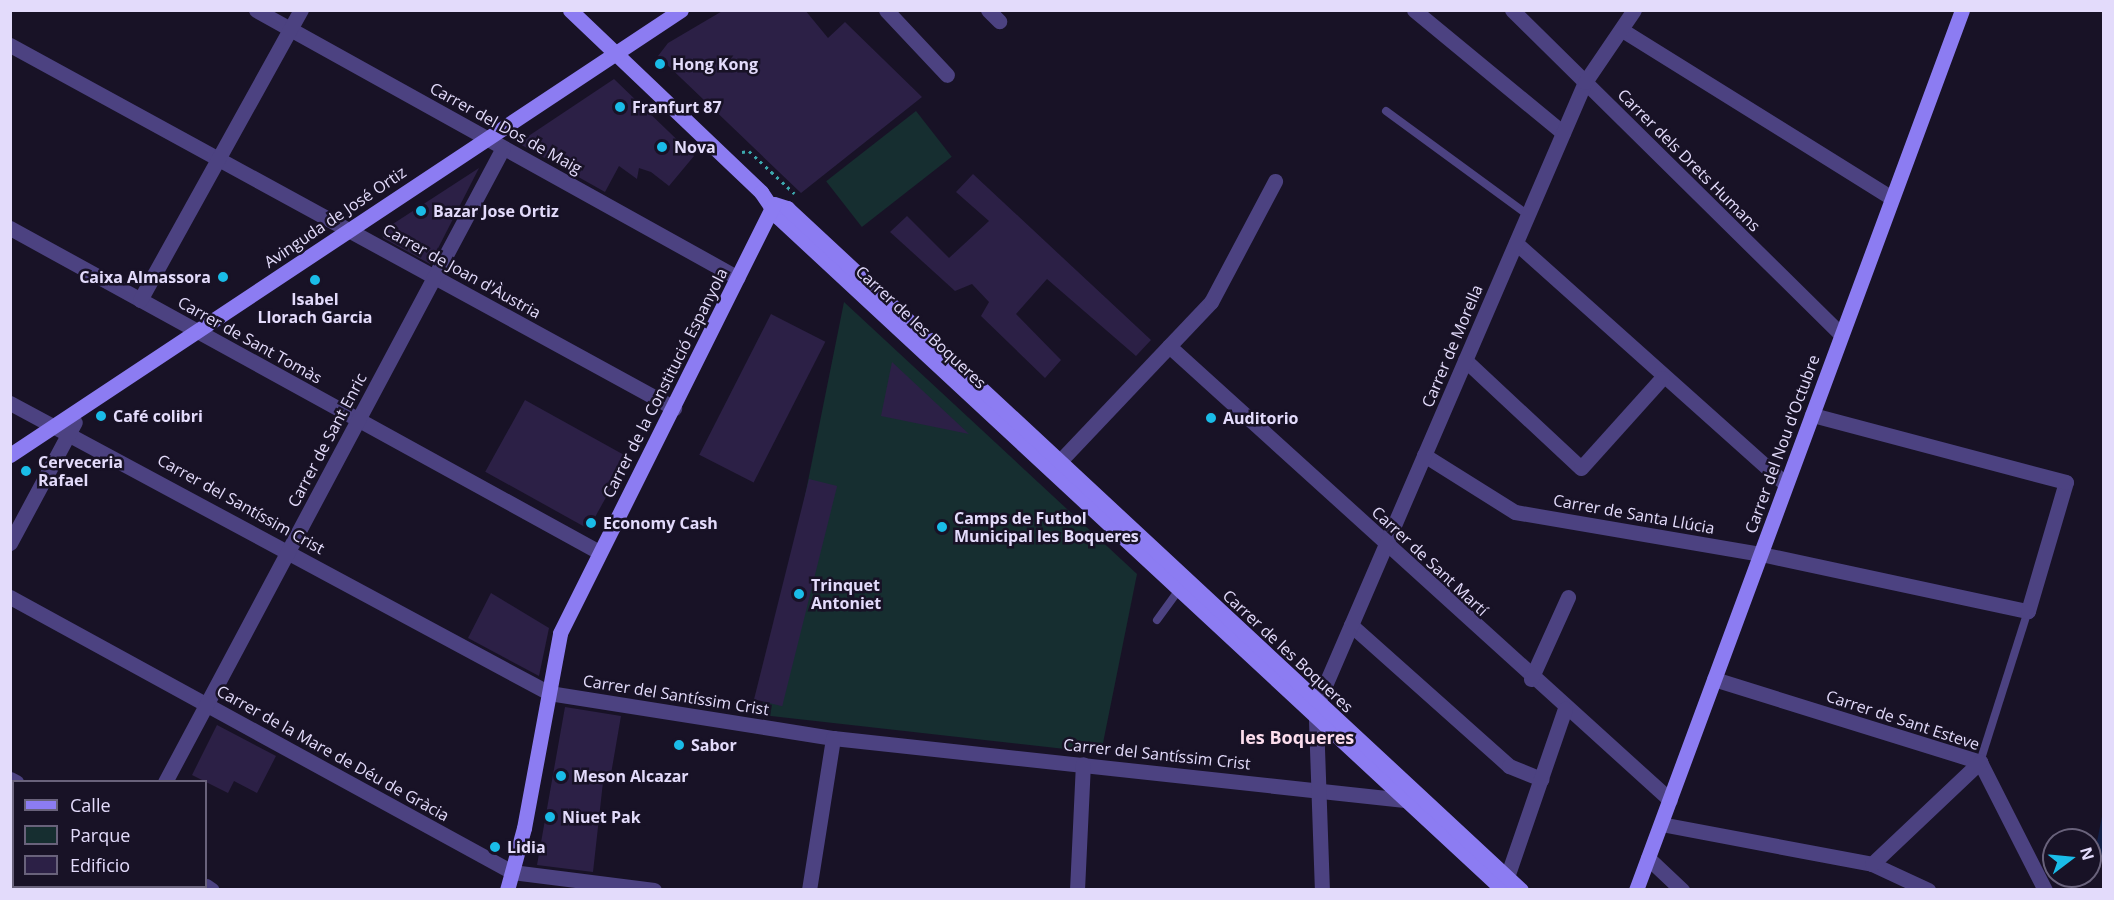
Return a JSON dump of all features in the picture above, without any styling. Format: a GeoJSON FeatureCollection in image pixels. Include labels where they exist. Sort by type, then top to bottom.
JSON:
{"type":"FeatureCollection","features":[{"type":"Feature","properties":{"kind":"street","name":"Carrer del Dos de Maig"},"geometry":{"type":"LineString","coordinates":[[256,10],[738,278]]}},
{"type":"Feature","properties":{"kind":"street"},"geometry":{"type":"LineString","coordinates":[[140,300],[300,10]]}},
{"type":"Feature","properties":{"kind":"street","name":"Carrer de les Boqueres"},"geometry":{"type":"LineString","coordinates":[[570,10],[774,204],[787,208],[1054,466],[1178,591],[1316,720],[1405,800],[1505,883],[1521,890]]}},
{"type":"Feature","properties":{"kind":"street","name":"Avinguda de José Ortiz"},"geometry":{"type":"LineString","coordinates":[[10,454],[681,10]]}},
{"type":"Feature","properties":{"kind":"street"},"geometry":{"type":"LineString","coordinates":[[886,10],[947,75]]}},
{"type":"Feature","properties":{"kind":"street"},"geometry":{"type":"LineString","coordinates":[[1414,10],[1563,133]]}},
{"type":"Feature","properties":{"kind":"street","name":"Carrer dels Drets Humans"},"geometry":{"type":"LineString","coordinates":[[1512,10],[1841,334]]}},
{"type":"Feature","properties":{"kind":"street","name":"Carrer de Morella"},"geometry":{"type":"LineString","coordinates":[[1317,704],[1585,82],[1634,10]]}},
{"type":"Feature","properties":{"kind":"street","name":"Carrer del Nou d'Octubre"},"geometry":{"type":"LineString","coordinates":[[1636,890],[1962,10]]}},
{"type":"Feature","properties":{"kind":"street"},"geometry":{"type":"LineString","coordinates":[[1622,30],[1892,198]]}},
{"type":"Feature","properties":{"kind":"street","name":"Carrer de Joan d'Àustria"},"geometry":{"type":"LineString","coordinates":[[10,45],[674,408]]}},
{"type":"Feature","properties":{"kind":"street","name":"Carrer de Sant Enric"},"geometry":{"type":"LineString","coordinates":[[166,780],[503,148]]}},
{"type":"Feature","properties":{"kind":"street"},"geometry":{"type":"LineString","coordinates":[[1054,466],[1211,302],[1275,181]]}},
{"type":"Feature","properties":{"kind":"street","name":"Carrer de la Constitució Espanyola"},"geometry":{"type":"LineString","coordinates":[[507,890],[560,633],[774,204]]}},
{"type":"Feature","properties":{"kind":"street","name":"Carrer de Sant Tomàs"},"geometry":{"type":"LineString","coordinates":[[10,228],[599,552]]}},
{"type":"Feature","properties":{"kind":"street"},"geometry":{"type":"LineString","coordinates":[[1516,243],[1662,378],[1786,484]]}},
{"type":"Feature","properties":{"kind":"street","name":"Carrer de Sant Martí"},"geometry":{"type":"LineString","coordinates":[[1169,346],[1531,679],[1670,800]]}},
{"type":"Feature","properties":{"kind":"street"},"geometry":{"type":"LineString","coordinates":[[1465,360],[1581,468],[1662,378]]}},
{"type":"Feature","properties":{"kind":"street","name":"Carrer del Santíssim Crist"},"geometry":{"type":"LineString","coordinates":[[10,403],[53,426],[72,432],[549,693],[832,738],[1405,800]]}},
{"type":"Feature","properties":{"kind":"street"},"geometry":{"type":"LineString","coordinates":[[10,543],[72,432],[81,408]]}},
{"type":"Feature","properties":{"kind":"street"},"geometry":{"type":"LineString","coordinates":[[1812,415],[2066,482],[2028,611]]}},
{"type":"Feature","properties":{"kind":"street","name":"Carrer de Santa Llúcia"},"geometry":{"type":"LineString","coordinates":[[1424,456],[1515,512],[1761,554],[2028,611]]}},
{"type":"Feature","properties":{"kind":"street","name":"Carrer de les Boqueres"},"geometry":{"type":"LineString","coordinates":[[1054,466],[1317,704],[1505,883]]}},
{"type":"Feature","properties":{"kind":"street","name":"Carrer de la Mare de Déu de Gràcia"},"geometry":{"type":"LineString","coordinates":[[10,597],[512,872],[654,890]]}},
{"type":"Feature","properties":{"kind":"street"},"geometry":{"type":"LineString","coordinates":[[1531,679],[1568,597]]}},
{"type":"Feature","properties":{"kind":"street"},"geometry":{"type":"LineString","coordinates":[[1351,625],[1509,766],[1542,779]]}},
{"type":"Feature","properties":{"kind":"street","name":"Carrer de Sant Esteve"},"geometry":{"type":"LineString","coordinates":[[1714,679],[1980,762],[2045,890]]}},
{"type":"Feature","properties":{"kind":"street"},"geometry":{"type":"LineString","coordinates":[[1505,883],[1565,709]]}},
{"type":"Feature","properties":{"kind":"street"},"geometry":{"type":"LineString","coordinates":[[1316,720],[1322,890]]}},
{"type":"Feature","properties":{"kind":"street"},"geometry":{"type":"LineString","coordinates":[[809,890],[832,738]]}},
{"type":"Feature","properties":{"kind":"street"},"geometry":{"type":"LineString","coordinates":[[1872,864],[1980,762]]}},
{"type":"Feature","properties":{"kind":"street"},"geometry":{"type":"LineString","coordinates":[[1077,890],[1083,764]]}},
{"type":"Feature","properties":{"kind":"street"},"geometry":{"type":"LineString","coordinates":[[1661,824],[1872,864],[1928,890]]}},
{"type":"Feature","properties":{"kind":"street"},"geometry":{"type":"LineString","coordinates":[[1648,858],[1682,890]]}},
{"type":"Feature","properties":{"kind":"lane"},"geometry":{"type":"LineString","coordinates":[[1386,111],[1528,215]]}},
{"type":"Feature","properties":{"kind":"lane"},"geometry":{"type":"LineString","coordinates":[[1157,620],[1178,591]]}},
{"type":"Feature","properties":{"kind":"lane"},"geometry":{"type":"LineString","coordinates":[[1980,762],[2028,611]]}},
{"type":"Feature","properties":{"kind":"green space"},"geometry":{"type":"Polygon","coordinates":[[[916,111],[952,157],[862,227],[826,181],[916,111]]]}},
{"type":"Feature","properties":{"kind":"green space","name":"Camps de Futbol Municipal les Boqueres"},"geometry":{"type":"Polygon","coordinates":[[[844,302],[1137,574],[1101,753],[761,715],[844,302]]]}},
{"type":"Feature","properties":{"kind":"building"},"geometry":{"type":"Polygon","coordinates":[[[724,10],[805,10],[828,38],[845,22],[922,97],[801,193],[658,56],[668,43],[724,10]]]}},
{"type":"Feature","properties":{"kind":"building"},"geometry":{"type":"Polygon","coordinates":[[[614,79],[694,156],[669,186],[651,172],[639,168],[637,179],[619,166],[605,192],[518,143],[614,79]]]}},
{"type":"Feature","properties":{"kind":"building"},"geometry":{"type":"Polygon","coordinates":[[[479,168],[430,264],[383,238],[382,231],[479,168]]]}},
{"type":"Feature","properties":{"kind":"building"},"geometry":{"type":"Polygon","coordinates":[[[973,174],[1151,340],[1136,356],[1047,279],[1016,314],[1061,360],[1045,378],[981,316],[989,302],[972,284],[955,291],[890,232],[907,216],[949,258],[989,221],[956,192],[973,174]]]}},
{"type":"Feature","properties":{"kind":"building"},"geometry":{"type":"Polygon","coordinates":[[[771,314],[825,342],[754,482],[699,455],[771,314]]]}},
{"type":"Feature","properties":{"kind":"building"},"geometry":{"type":"Polygon","coordinates":[[[892,362],[969,434],[881,416],[892,362]]]}},
{"type":"Feature","properties":{"kind":"building"},"geometry":{"type":"Polygon","coordinates":[[[525,400],[628,457],[588,529],[485,472],[525,400]]]}},
{"type":"Feature","properties":{"kind":"building","name":"Trinquet Antoniet"},"geometry":{"type":"Polygon","coordinates":[[[809,479],[837,486],[782,706],[754,699],[809,479]]]}},
{"type":"Feature","properties":{"kind":"building"},"geometry":{"type":"Polygon","coordinates":[[[491,593],[549,628],[539,676],[468,638],[491,593]]]}},
{"type":"Feature","properties":{"kind":"building"},"geometry":{"type":"Polygon","coordinates":[[[565,707],[621,716],[611,774],[604,773],[593,872],[537,865],[565,707]]]}},
{"type":"Feature","properties":{"kind":"building"},"geometry":{"type":"Polygon","coordinates":[[[217,725],[276,756],[257,793],[234,781],[228,793],[207,782],[207,780],[192,775],[217,725]]]}},
{"type":"Feature","properties":{"kind":"waterway"},"geometry":{"type":"LineString","coordinates":[[2104,816],[2099,841],[2104,858]]}},
{"type":"Feature","properties":{"kind":"place","name":"Hong Kong"},"geometry":{"type":"Point","coordinates":[660,64]}},
{"type":"Feature","properties":{"kind":"place","name":"Franfurt 87"},"geometry":{"type":"Point","coordinates":[620,107]}},
{"type":"Feature","properties":{"kind":"place","name":"Nova"},"geometry":{"type":"Point","coordinates":[662,147]}},
{"type":"Feature","properties":{"kind":"place","name":"Bazar Jose Ortiz"},"geometry":{"type":"Point","coordinates":[421,211]}},
{"type":"Feature","properties":{"kind":"place","name":"Caixa Almassora"},"geometry":{"type":"Point","coordinates":[223,277]}},
{"type":"Feature","properties":{"kind":"place","name":"Isabel Llorach Garcia"},"geometry":{"type":"Point","coordinates":[315,280]}},
{"type":"Feature","properties":{"kind":"place","name":"Café colibri"},"geometry":{"type":"Point","coordinates":[101,416]}},
{"type":"Feature","properties":{"kind":"place","name":"Auditorio"},"geometry":{"type":"Point","coordinates":[1211,418]}},
{"type":"Feature","properties":{"kind":"place","name":"Cerveceria Rafael"},"geometry":{"type":"Point","coordinates":[26,471]}},
{"type":"Feature","properties":{"kind":"place","name":"Economy Cash"},"geometry":{"type":"Point","coordinates":[591,523]}},
{"type":"Feature","properties":{"kind":"place","name":"Camps de Futbol Municipal les Boqueres"},"geometry":{"type":"Point","coordinates":[942,527]}},
{"type":"Feature","properties":{"kind":"place","name":"Trinquet Antoniet"},"geometry":{"type":"Point","coordinates":[799,594]}},
{"type":"Feature","properties":{"kind":"place","name":"Sabor"},"geometry":{"type":"Point","coordinates":[679,745]}},
{"type":"Feature","properties":{"kind":"place","name":"Meson Alcazar"},"geometry":{"type":"Point","coordinates":[561,776]}},
{"type":"Feature","properties":{"kind":"place","name":"Niuet Pak"},"geometry":{"type":"Point","coordinates":[550,817]}},
{"type":"Feature","properties":{"kind":"place","name":"Lidia"},"geometry":{"type":"Point","coordinates":[495,847]}},
{"type":"Feature","properties":{"kind":"district","name":"les Boqueres"},"geometry":{"type":"Point","coordinates":[1297,737]}}]}
